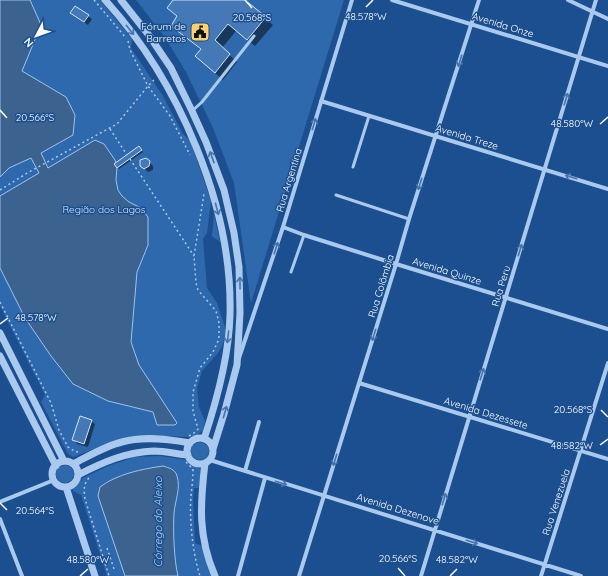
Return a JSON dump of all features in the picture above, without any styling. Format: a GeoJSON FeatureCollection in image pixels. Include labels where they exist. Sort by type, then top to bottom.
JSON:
{"type":"FeatureCollection","features":[{"type":"Feature","properties":{"kind":"street"},"geometry":{"type":"LineString","coordinates":[[105,0],[136,38],[179,108],[213,193],[224,233],[229,270],[230,315],[226,352],[212,414],[204,439]]}},
{"type":"Feature","properties":{"kind":"street"},"geometry":{"type":"LineString","coordinates":[[121,0],[148,34],[171,68],[192,111],[206,142],[224,190],[234,233],[239,274],[240,313],[238,365],[212,455],[208,462],[201,502],[202,532],[208,560],[215,576]]}},
{"type":"Feature","properties":{"kind":"street","name":"Rua Argentina"},"geometry":{"type":"LineString","coordinates":[[238,365],[283,227],[352,0]]}},
{"type":"Feature","properties":{"kind":"street","name":"Avenida Onze"},"geometry":{"type":"LineString","coordinates":[[392,0],[608,66]]}},
{"type":"Feature","properties":{"kind":"street","name":"Rua Colômbia"},"geometry":{"type":"LineString","coordinates":[[298,576],[479,0]]}},
{"type":"Feature","properties":{"kind":"street"},"geometry":{"type":"LineString","coordinates":[[568,0],[608,19]]}},
{"type":"Feature","properties":{"kind":"street","name":"Rua Peru"},"geometry":{"type":"LineString","coordinates":[[421,576],[596,0]]}},
{"type":"Feature","properties":{"kind":"street","name":"Avenida Treze"},"geometry":{"type":"LineString","coordinates":[[321,101],[608,189]]}},
{"type":"Feature","properties":{"kind":"street","name":"Avenida Quinze"},"geometry":{"type":"LineString","coordinates":[[283,227],[396,264],[608,329]]}},
{"type":"Feature","properties":{"kind":"street"},"geometry":{"type":"LineString","coordinates":[[0,333],[64,461]]}},
{"type":"Feature","properties":{"kind":"street"},"geometry":{"type":"LineString","coordinates":[[0,356],[56,466]]}},
{"type":"Feature","properties":{"kind":"street","name":"Rua Venezuela"},"geometry":{"type":"LineString","coordinates":[[541,576],[608,364]]}},
{"type":"Feature","properties":{"kind":"street","name":"Avenida Dezessete"},"geometry":{"type":"LineString","coordinates":[[359,383],[608,458]]}},
{"type":"Feature","properties":{"kind":"street"},"geometry":{"type":"LineString","coordinates":[[245,471],[259,422]]}},
{"type":"Feature","properties":{"kind":"street"},"geometry":{"type":"LineString","coordinates":[[73,464],[121,442],[144,438],[168,440],[204,439],[210,443],[213,449]]}},
{"type":"Feature","properties":{"kind":"street"},"geometry":{"type":"LineString","coordinates":[[186,458],[190,439]]}},
{"type":"Feature","properties":{"kind":"street"},"geometry":{"type":"LineString","coordinates":[[78,475],[103,462],[128,454],[155,451],[190,459],[197,464],[208,462]]}},
{"type":"Feature","properties":{"kind":"street"},"geometry":{"type":"LineString","coordinates":[[64,461],[73,464],[77,469],[77,481],[66,487],[57,484],[54,480],[53,470],[56,466],[60,462],[64,461]]}},
{"type":"Feature","properties":{"kind":"street","name":"Avenida Dezenove"},"geometry":{"type":"LineString","coordinates":[[208,462],[245,471],[581,576]]}},
{"type":"Feature","properties":{"kind":"street"},"geometry":{"type":"LineString","coordinates":[[238,576],[265,478]]}},
{"type":"Feature","properties":{"kind":"street"},"geometry":{"type":"LineString","coordinates":[[0,502],[54,480]]}},
{"type":"Feature","properties":{"kind":"street"},"geometry":{"type":"LineString","coordinates":[[66,487],[95,576]]}},
{"type":"Feature","properties":{"kind":"street"},"geometry":{"type":"LineString","coordinates":[[0,519],[22,576]]}},
{"type":"Feature","properties":{"kind":"lane"},"geometry":{"type":"LineString","coordinates":[[192,111],[202,102],[254,36]]}},
{"type":"Feature","properties":{"kind":"lane"},"geometry":{"type":"LineString","coordinates":[[353,167],[369,116]]}},
{"type":"Feature","properties":{"kind":"lane"},"geometry":{"type":"LineString","coordinates":[[336,195],[409,219]]}},
{"type":"Feature","properties":{"kind":"lane"},"geometry":{"type":"LineString","coordinates":[[290,272],[304,235]]}},
{"type":"Feature","properties":{"kind":"path"},"geometry":{"type":"LineString","coordinates":[[94,0],[129,42],[130,50],[148,86],[170,116],[190,155]]}},
{"type":"Feature","properties":{"kind":"path"},"geometry":{"type":"LineString","coordinates":[[0,190],[29,172],[117,124],[148,86],[160,75]]}},
{"type":"Feature","properties":{"kind":"path"},"geometry":{"type":"LineString","coordinates":[[110,129],[127,155]]}},
{"type":"Feature","properties":{"kind":"path"},"geometry":{"type":"LineString","coordinates":[[130,160],[194,256]]}},
{"type":"Feature","properties":{"kind":"path"},"geometry":{"type":"LineString","coordinates":[[190,439],[198,429],[192,406],[196,380],[200,368],[213,352],[219,339],[219,323],[216,311],[198,290],[194,256],[204,193]]}},
{"type":"Feature","properties":{"kind":"path"},"geometry":{"type":"LineString","coordinates":[[0,302],[51,403],[59,430],[68,447],[76,452],[83,451]]}},
{"type":"Feature","properties":{"kind":"path"},"geometry":{"type":"LineString","coordinates":[[186,458],[193,468],[194,483],[191,497],[192,538],[200,576]]}},
{"type":"Feature","properties":{"kind":"path"},"geometry":{"type":"LineString","coordinates":[[92,475],[86,481],[84,494],[109,576]]}},
{"type":"Feature","properties":{"kind":"path"},"geometry":{"type":"LineString","coordinates":[[107,548],[114,569]]}},
{"type":"Feature","properties":{"kind":"path"},"geometry":{"type":"LineString","coordinates":[[104,559],[110,557]]}},
{"type":"Feature","properties":{"kind":"green space","name":"Região dos Lagos"},"geometry":{"type":"Polygon","coordinates":[[[0,0],[100,0],[132,39],[131,48],[163,96],[183,134],[190,140],[211,201],[207,233],[203,239],[207,288],[217,303],[226,330],[223,344],[218,353],[202,371],[197,388],[199,407],[205,421],[203,430],[196,436],[145,435],[112,442],[73,457],[68,454],[41,402],[45,395],[0,306],[0,0]]]}},
{"type":"Feature","properties":{"kind":"green space"},"geometry":{"type":"Polygon","coordinates":[[[136,0],[344,0],[251,303],[234,183],[213,128],[186,72],[164,36],[136,0]]]}},
{"type":"Feature","properties":{"kind":"green space"},"geometry":{"type":"Polygon","coordinates":[[[214,214],[220,242],[212,236],[214,214]]]}},
{"type":"Feature","properties":{"kind":"green space"},"geometry":{"type":"Polygon","coordinates":[[[196,442],[204,442],[209,447],[207,458],[204,460],[196,460],[191,455],[191,447],[196,442]]]}},
{"type":"Feature","properties":{"kind":"green space"},"geometry":{"type":"Polygon","coordinates":[[[159,456],[188,460],[198,468],[203,469],[201,488],[194,488],[195,543],[202,546],[213,576],[107,576],[81,495],[73,491],[72,488],[83,478],[108,466],[135,457],[159,456]]]}},
{"type":"Feature","properties":{"kind":"green space"},"geometry":{"type":"Polygon","coordinates":[[[65,465],[71,468],[74,474],[71,480],[65,483],[59,480],[56,474],[59,468],[65,465]]]}},
{"type":"Feature","properties":{"kind":"water"},"geometry":{"type":"Polygon","coordinates":[[[0,0],[30,0],[41,25],[22,71],[66,97],[75,115],[73,135],[41,153],[48,168],[95,140],[104,144],[115,160],[117,167],[116,180],[118,190],[129,202],[141,208],[148,217],[148,245],[137,272],[131,342],[139,365],[177,423],[175,425],[157,425],[153,412],[108,401],[73,384],[51,356],[25,318],[0,268],[0,196],[39,173],[31,158],[9,168],[0,177],[0,0]]]}},
{"type":"Feature","properties":{"kind":"water","name":"Córrego do Aleixo"},"geometry":{"type":"Polygon","coordinates":[[[163,466],[172,469],[175,472],[178,481],[174,513],[174,528],[178,576],[125,576],[98,496],[100,487],[122,475],[163,466]]]}},
{"type":"Feature","properties":{"kind":"building","name":"Fórum de Barretos"},"geometry":{"type":"Polygon","coordinates":[[[173,0],[245,0],[266,17],[247,40],[228,24],[215,40],[230,54],[215,73],[195,56],[201,49],[171,26],[177,16],[167,8],[173,0]]]}},
{"type":"Feature","properties":{"kind":"building"},"geometry":{"type":"Polygon","coordinates":[[[75,6],[89,15],[84,22],[70,13],[75,6]]]}},
{"type":"Feature","properties":{"kind":"building"},"geometry":{"type":"Polygon","coordinates":[[[139,146],[142,150],[117,168],[114,164],[139,146]]]}},
{"type":"Feature","properties":{"kind":"building"},"geometry":{"type":"Polygon","coordinates":[[[146,158],[150,161],[149,166],[144,169],[140,166],[140,160],[146,158]]]}},
{"type":"Feature","properties":{"kind":"building"},"geometry":{"type":"Polygon","coordinates":[[[80,416],[92,420],[84,444],[72,440],[80,416]]]}},
{"type":"Feature","properties":{"kind":"place","name":"Fórum de Barretos"},"geometry":{"type":"Point","coordinates":[200,32]}}]}
